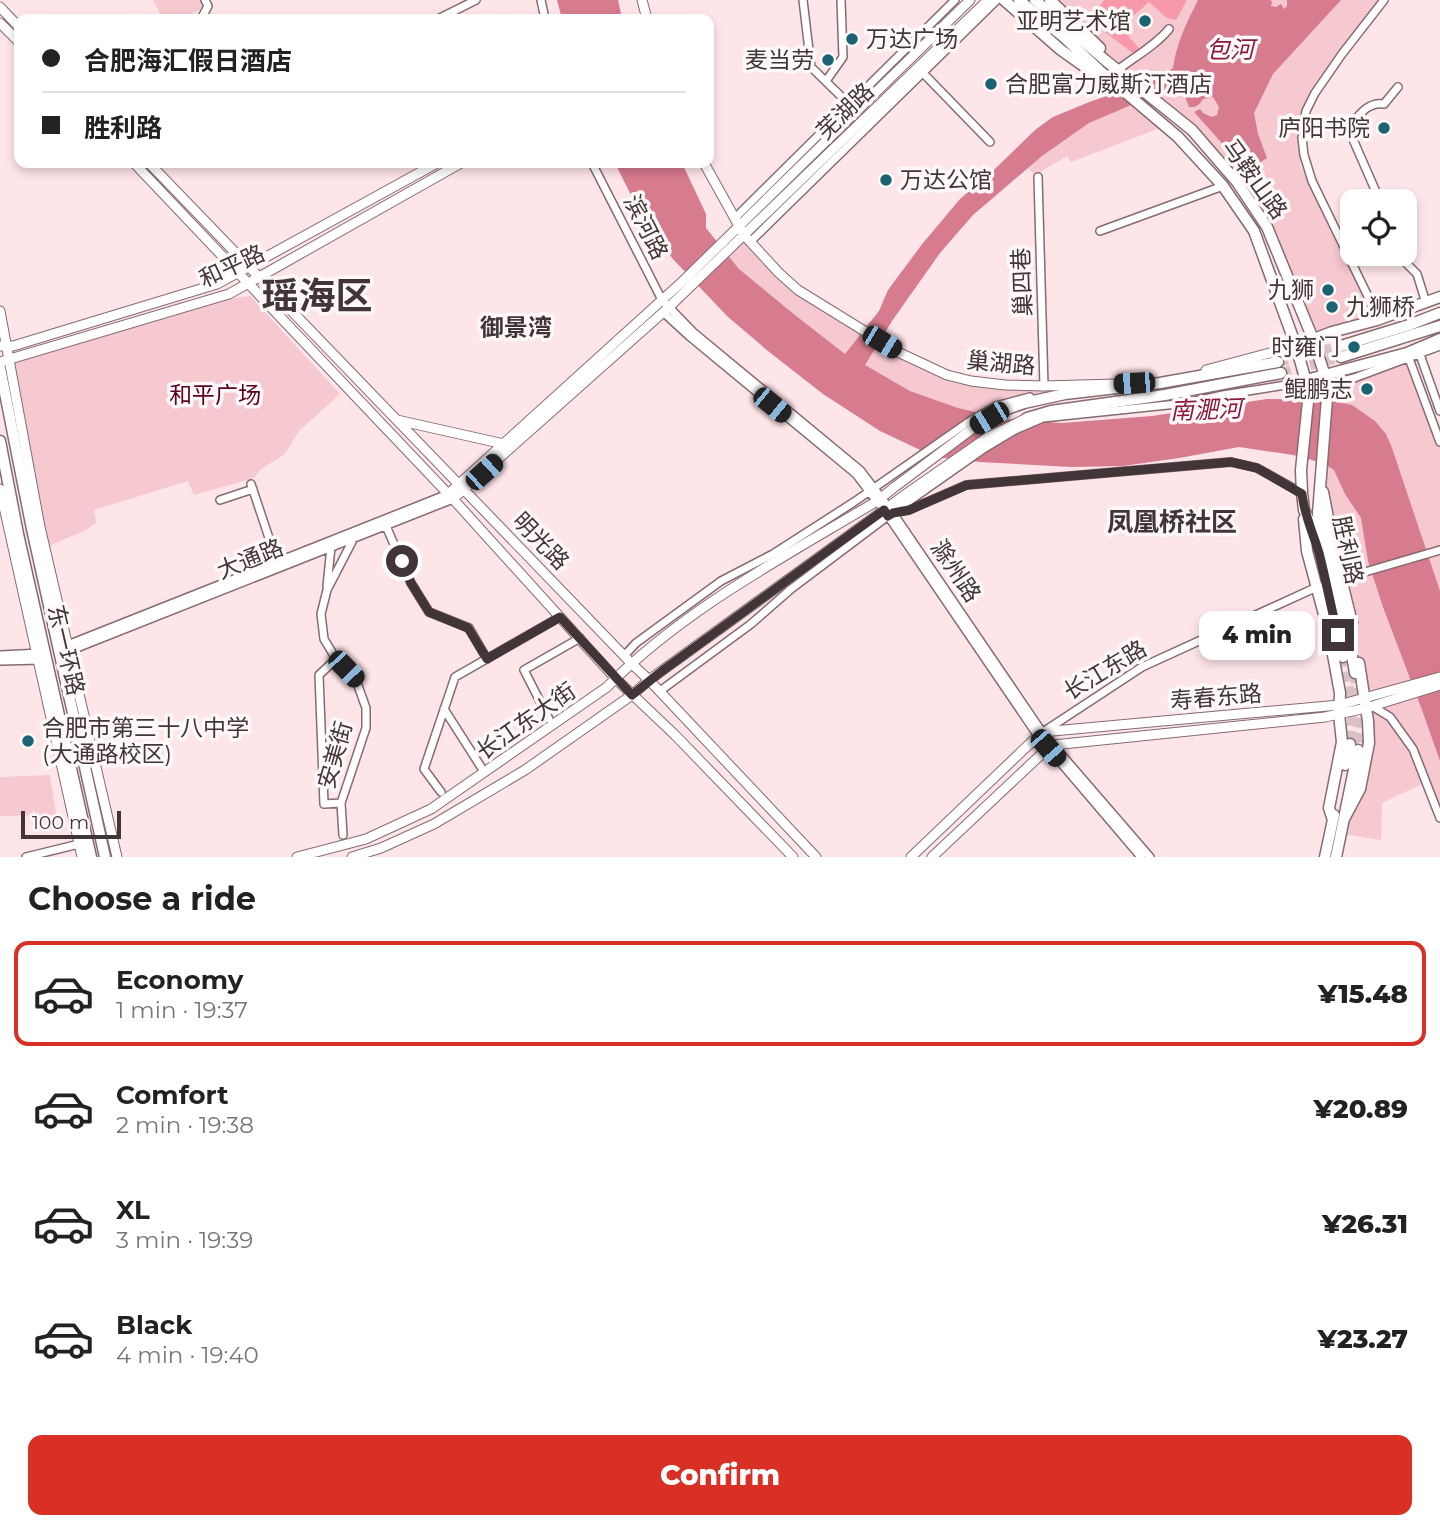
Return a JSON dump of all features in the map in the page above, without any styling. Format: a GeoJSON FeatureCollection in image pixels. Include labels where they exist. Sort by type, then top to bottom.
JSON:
{"type":"FeatureCollection","features":[{"type":"Feature","properties":{"kind":"highway"},"geometry":{"type":"LineString","coordinates":[[1004,0],[1090,72],[1124,83]]}},
{"type":"Feature","properties":{"kind":"highway"},"geometry":{"type":"LineString","coordinates":[[1019,0],[1102,65]]}},
{"type":"Feature","properties":{"kind":"highway"},"geometry":{"type":"LineString","coordinates":[[1035,0],[1102,65]]}},
{"type":"Feature","properties":{"kind":"highway"},"geometry":{"type":"LineString","coordinates":[[1050,0],[1119,69],[1124,83]]}},
{"type":"Feature","properties":{"kind":"highway","name":"马鞍山路"},"geometry":{"type":"LineString","coordinates":[[1102,65],[1192,130],[1237,182],[1267,227],[1313,339],[1326,380],[1327,400],[1320,475]]}},
{"type":"Feature","properties":{"kind":"highway","name":"马鞍山路"},"geometry":{"type":"LineString","coordinates":[[1124,83],[1143,107],[1178,137],[1223,186],[1254,231],[1296,346],[1307,386]]}},
{"type":"Feature","properties":{"kind":"highway"},"geometry":{"type":"LineString","coordinates":[[1296,346],[1440,298]]}},
{"type":"Feature","properties":{"kind":"highway"},"geometry":{"type":"LineString","coordinates":[[1440,313],[1341,351],[1440,326]]}},
{"type":"Feature","properties":{"kind":"highway"},"geometry":{"type":"LineString","coordinates":[[1307,386],[1413,353],[1440,340]]}},
{"type":"Feature","properties":{"kind":"highway"},"geometry":{"type":"LineString","coordinates":[[999,408],[1065,394],[1280,367],[1166,395],[1051,411],[1027,418]]}},
{"type":"Feature","properties":{"kind":"highway","name":"东一环路"},"geometry":{"type":"LineString","coordinates":[[0,368],[36,528],[45,586],[64,650],[67,686],[105,857]]}},
{"type":"Feature","properties":{"kind":"highway","name":"胜利路"},"geometry":{"type":"LineString","coordinates":[[1307,386],[1301,470],[1304,510],[1320,556],[1343,657]]}},
{"type":"Feature","properties":{"kind":"highway","name":"东一环路"},"geometry":{"type":"LineString","coordinates":[[0,441],[13,531],[31,591],[42,656],[54,689],[91,857]]}},
{"type":"Feature","properties":{"kind":"highway"},"geometry":{"type":"LineString","coordinates":[[1320,475],[1367,704],[1369,743],[1360,789],[1339,820],[1325,857]]}},
{"type":"Feature","properties":{"kind":"highway","name":"胜利路"},"geometry":{"type":"LineString","coordinates":[[1320,475],[1320,533],[1332,583],[1346,623],[1355,673]]}},
{"type":"Feature","properties":{"kind":"highway"},"geometry":{"type":"LineString","coordinates":[[1304,510],[1307,551],[1335,657],[1340,693],[1342,742],[1329,808],[1339,820]]}},
{"type":"Feature","properties":{"kind":"highway"},"geometry":{"type":"LineString","coordinates":[[67,686],[78,696]]}},
{"type":"Feature","properties":{"kind":"highway"},"geometry":{"type":"LineString","coordinates":[[51,714],[54,689]]}},
{"type":"Feature","properties":{"kind":"highway"},"geometry":{"type":"LineString","coordinates":[[1336,857],[1339,820],[1354,747]]}},
{"type":"Feature","properties":{"kind":"main road","name":"芜湖路"},"geometry":{"type":"LineString","coordinates":[[742,231],[970,0]]}},
{"type":"Feature","properties":{"kind":"main road","name":"芜湖路"},"geometry":{"type":"LineString","coordinates":[[664,307],[988,0]]}},
{"type":"Feature","properties":{"kind":"main road"},"geometry":{"type":"LineString","coordinates":[[0,7],[14,22]]}},
{"type":"Feature","properties":{"kind":"main road"},"geometry":{"type":"LineString","coordinates":[[0,23],[14,37]]}},
{"type":"Feature","properties":{"kind":"main road","name":"明光路"},"geometry":{"type":"LineString","coordinates":[[139,168],[451,496],[615,679],[676,735],[793,857]]}},
{"type":"Feature","properties":{"kind":"main road","name":"明光路"},"geometry":{"type":"LineString","coordinates":[[156,168],[660,691],[816,857]]}},
{"type":"Feature","properties":{"kind":"main road","name":"和平路"},"geometry":{"type":"LineString","coordinates":[[3,346],[13,346],[217,284],[428,168]]}},
{"type":"Feature","properties":{"kind":"main road","name":"和平路"},"geometry":{"type":"LineString","coordinates":[[4,361],[229,293],[452,168]]}},
{"type":"Feature","properties":{"kind":"main road","name":"巢湖路"},"geometry":{"type":"LineString","coordinates":[[707,168],[742,231],[798,290],[900,353],[957,379],[1005,385],[1044,386],[1134,383],[1185,375],[1296,346]]}},
{"type":"Feature","properties":{"kind":"main road"},"geometry":{"type":"LineString","coordinates":[[461,487],[504,444],[664,307]]}},
{"type":"Feature","properties":{"kind":"main road"},"geometry":{"type":"LineString","coordinates":[[451,496],[664,307]]}},
{"type":"Feature","properties":{"kind":"main road"},"geometry":{"type":"LineString","coordinates":[[0,311],[4,361],[36,528],[117,857]]}},
{"type":"Feature","properties":{"kind":"main road","name":"长江东大街"},"geometry":{"type":"LineString","coordinates":[[297,857],[366,839],[431,809],[607,687],[660,639],[731,590],[880,500],[893,481],[999,408]]}},
{"type":"Feature","properties":{"kind":"main road","name":"长江东大街"},"geometry":{"type":"LineString","coordinates":[[352,857],[382,853],[526,770],[649,680],[889,512],[988,437],[1027,418]]}},
{"type":"Feature","properties":{"kind":"main road"},"geometry":{"type":"LineString","coordinates":[[397,420],[504,444]]}},
{"type":"Feature","properties":{"kind":"main road"},"geometry":{"type":"LineString","coordinates":[[0,489],[13,531],[42,656],[51,714],[82,857]]}},
{"type":"Feature","properties":{"kind":"main road"},"geometry":{"type":"LineString","coordinates":[[1393,695],[1440,677]]}},
{"type":"Feature","properties":{"kind":"main road"},"geometry":{"type":"LineString","coordinates":[[1393,695],[1440,685]]}},
{"type":"Feature","properties":{"kind":"main road","name":"寿春东路"},"geometry":{"type":"LineString","coordinates":[[1040,734],[1339,710],[1393,695]]}},
{"type":"Feature","properties":{"kind":"main road","name":"寿春东路"},"geometry":{"type":"LineString","coordinates":[[1050,746],[1325,717],[1339,710]]}},
{"type":"Feature","properties":{"kind":"main road","name":"长江东路"},"geometry":{"type":"LineString","coordinates":[[911,857],[1040,734]]}},
{"type":"Feature","properties":{"kind":"main road"},"geometry":{"type":"LineString","coordinates":[[932,857],[1050,746]]}},
{"type":"Feature","properties":{"kind":"street"},"geometry":{"type":"LineString","coordinates":[[448,14],[476,0]]}},
{"type":"Feature","properties":{"kind":"street"},"geometry":{"type":"LineString","coordinates":[[803,0],[811,67],[857,112]]}},
{"type":"Feature","properties":{"kind":"street"},"geometry":{"type":"LineString","coordinates":[[826,81],[843,57],[841,0]]}},
{"type":"Feature","properties":{"kind":"street"},"geometry":{"type":"LineString","coordinates":[[742,231],[954,0]]}},
{"type":"Feature","properties":{"kind":"street"},"geometry":{"type":"LineString","coordinates":[[742,231],[923,73],[997,0]]}},
{"type":"Feature","properties":{"kind":"street"},"geometry":{"type":"LineString","coordinates":[[1379,319],[1312,181],[1304,155],[1303,138],[1307,111],[1315,93],[1384,0]]}},
{"type":"Feature","properties":{"kind":"street"},"geometry":{"type":"LineString","coordinates":[[1119,69],[1159,41],[1169,29]]}},
{"type":"Feature","properties":{"kind":"street"},"geometry":{"type":"LineString","coordinates":[[923,73],[990,142]]}},
{"type":"Feature","properties":{"kind":"street"},"geometry":{"type":"LineString","coordinates":[[1375,189],[1348,128],[1366,107],[1384,104],[1398,87]]}},
{"type":"Feature","properties":{"kind":"street","name":"滨河路"},"geometry":{"type":"LineString","coordinates":[[594,168],[664,307]]}},
{"type":"Feature","properties":{"kind":"street","name":"巢四巷"},"geometry":{"type":"LineString","coordinates":[[1038,177],[1044,386]]}},
{"type":"Feature","properties":{"kind":"street"},"geometry":{"type":"LineString","coordinates":[[1100,231],[1223,186]]}},
{"type":"Feature","properties":{"kind":"street"},"geometry":{"type":"LineString","coordinates":[[1409,266],[1417,274],[1426,303]]}},
{"type":"Feature","properties":{"kind":"street","name":"滁州路"},"geometry":{"type":"LineString","coordinates":[[664,307],[689,336],[872,490],[1040,734],[1141,857]]}},
{"type":"Feature","properties":{"kind":"street"},"geometry":{"type":"LineString","coordinates":[[1413,353],[1440,346]]}},
{"type":"Feature","properties":{"kind":"street"},"geometry":{"type":"LineString","coordinates":[[1413,353],[1440,411]]}},
{"type":"Feature","properties":{"kind":"street"},"geometry":{"type":"LineString","coordinates":[[1413,353],[1440,442]]}},
{"type":"Feature","properties":{"kind":"street"},"geometry":{"type":"LineString","coordinates":[[910,496],[1014,430],[1043,418],[1187,403],[1292,384],[1307,386]]}},
{"type":"Feature","properties":{"kind":"street"},"geometry":{"type":"LineString","coordinates":[[999,408],[1020,398],[1085,385]]}},
{"type":"Feature","properties":{"kind":"street"},"geometry":{"type":"LineString","coordinates":[[1044,386],[1117,388]]}},
{"type":"Feature","properties":{"kind":"street"},"geometry":{"type":"LineString","coordinates":[[660,691],[751,624],[889,512],[909,510],[967,485],[1231,462],[1257,468],[1302,494]]}},
{"type":"Feature","properties":{"kind":"street"},"geometry":{"type":"LineString","coordinates":[[624,656],[636,643],[721,581],[773,554],[872,490],[893,481]]}},
{"type":"Feature","properties":{"kind":"street"},"geometry":{"type":"LineString","coordinates":[[220,500],[252,487],[277,562]]}},
{"type":"Feature","properties":{"kind":"street","name":"大通路"},"geometry":{"type":"LineString","coordinates":[[64,650],[386,526],[451,496]]}},
{"type":"Feature","properties":{"kind":"street","name":"大通路"},"geometry":{"type":"LineString","coordinates":[[64,650],[277,562],[451,496]]}},
{"type":"Feature","properties":{"kind":"street"},"geometry":{"type":"LineString","coordinates":[[386,526],[411,583],[429,612],[468,628],[487,659]]}},
{"type":"Feature","properties":{"kind":"street","name":"安美街"},"geometry":{"type":"LineString","coordinates":[[343,835],[341,803],[366,728],[366,708],[356,680],[336,659],[324,639],[321,614],[327,590],[354,538]]}},
{"type":"Feature","properties":{"kind":"street"},"geometry":{"type":"LineString","coordinates":[[327,590],[331,547]]}},
{"type":"Feature","properties":{"kind":"street"},"geometry":{"type":"LineString","coordinates":[[1341,579],[1440,550]]}},
{"type":"Feature","properties":{"kind":"street","name":"长江东路"},"geometry":{"type":"LineString","coordinates":[[1040,734],[1142,667],[1317,587]]}},
{"type":"Feature","properties":{"kind":"street"},"geometry":{"type":"LineString","coordinates":[[442,792],[424,769],[455,677],[560,617]]}},
{"type":"Feature","properties":{"kind":"street"},"geometry":{"type":"LineString","coordinates":[[549,719],[524,670],[580,638]]}},
{"type":"Feature","properties":{"kind":"street"},"geometry":{"type":"LineString","coordinates":[[0,655],[42,656]]}},
{"type":"Feature","properties":{"kind":"street"},"geometry":{"type":"LineString","coordinates":[[0,661],[42,656]]}},
{"type":"Feature","properties":{"kind":"street"},"geometry":{"type":"LineString","coordinates":[[336,659],[318,676],[324,804],[341,803]]}},
{"type":"Feature","properties":{"kind":"street"},"geometry":{"type":"LineString","coordinates":[[1367,704],[1390,718],[1413,749],[1440,818]]}},
{"type":"Feature","properties":{"kind":"street"},"geometry":{"type":"LineString","coordinates":[[444,709],[481,767]]}},
{"type":"Feature","properties":{"kind":"street","name":"滁州路"},"geometry":{"type":"LineString","coordinates":[[1050,746],[1150,857]]}},
{"type":"Feature","properties":{"kind":"street"},"geometry":{"type":"LineString","coordinates":[[26,857],[79,844]]}},
{"type":"Feature","properties":{"kind":"green space"},"geometry":{"type":"Polygon","coordinates":[[[153,0],[205,0],[208,6],[190,14],[160,14],[153,0]]]}},
{"type":"Feature","properties":{"kind":"green space"},"geometry":{"type":"Polygon","coordinates":[[[1050,0],[1385,0],[1346,47],[1302,116],[1300,165],[1340,246],[1340,266],[1350,266],[1377,320],[1313,339],[1267,227],[1192,130],[1128,79],[1050,0]]]}},
{"type":"Feature","properties":{"kind":"green space"},"geometry":{"type":"Polygon","coordinates":[[[1137,102],[1165,126],[1071,162],[1067,156],[1035,175],[1028,168],[1089,123],[1137,102]]]}},
{"type":"Feature","properties":{"kind":"green space"},"geometry":{"type":"Polygon","coordinates":[[[744,235],[779,273],[848,322],[883,335],[900,353],[947,375],[1075,389],[982,414],[910,391],[845,354],[739,269],[726,253],[744,235]]]}},
{"type":"Feature","properties":{"kind":"green space","name":"和平广场"},"geometry":{"type":"Polygon","coordinates":[[[250,296],[340,394],[299,431],[285,454],[261,469],[254,478],[194,495],[188,481],[94,510],[96,523],[44,548],[9,360],[18,362],[235,298],[250,296]]]}},
{"type":"Feature","properties":{"kind":"green space"},"geometry":{"type":"Polygon","coordinates":[[[1410,358],[1440,442],[1440,677],[1364,699],[1357,651],[1329,518],[1323,463],[1328,385],[1410,358]]]}},
{"type":"Feature","properties":{"kind":"green space"},"geometry":{"type":"Polygon","coordinates":[[[1440,685],[1440,818],[1426,782],[1382,803],[1381,840],[1341,834],[1369,743],[1366,708],[1440,685]]]}},
{"type":"Feature","properties":{"kind":"green space"},"geometry":{"type":"Polygon","coordinates":[[[50,775],[56,815],[0,816],[0,777],[50,775]]]}},
{"type":"Feature","properties":{"kind":"shaded area"},"geometry":{"type":"Polygon","coordinates":[[[1104,0],[1187,0],[1176,20],[1167,18],[1149,2],[1124,24],[1130,33],[1129,37],[1139,48],[1134,54],[1089,20],[1104,0]]]}},
{"type":"Feature","properties":{"kind":"water"},"geometry":{"type":"Polygon","coordinates":[[[557,0],[618,0],[621,14],[561,14],[557,0]]]}},
{"type":"Feature","properties":{"kind":"water"},"geometry":{"type":"Polygon","coordinates":[[[1198,0],[1269,0],[1272,1],[1271,6],[1281,4],[1284,9],[1287,0],[1341,0],[1273,74],[1254,113],[1267,158],[1247,171],[1194,112],[1200,109],[1212,117],[1217,115],[1219,107],[1213,97],[1189,107],[1184,94],[1176,86],[1089,123],[1042,156],[973,215],[940,253],[865,365],[910,391],[958,408],[1006,419],[1062,423],[1152,416],[1267,399],[1327,400],[1352,405],[1375,421],[1386,434],[1440,591],[1440,761],[1368,561],[1361,518],[1345,494],[1334,470],[1323,463],[1293,455],[1239,447],[1123,466],[1071,467],[935,457],[880,431],[823,394],[727,316],[647,227],[618,168],[684,168],[706,214],[706,228],[739,269],[845,354],[879,311],[888,290],[960,199],[1035,130],[1053,117],[1155,80],[1173,68],[1186,25],[1198,0]]]}},
{"type":"Feature","properties":{"kind":"tunnel"},"geometry":{"type":"LineString","coordinates":[[1278,362],[1341,346]]}},
{"type":"Feature","properties":{"kind":"tunnel"},"geometry":{"type":"LineString","coordinates":[[1281,373],[1341,357]]}},
{"type":"Feature","properties":{"kind":"tunnel"},"geometry":{"type":"LineString","coordinates":[[1343,657],[1353,708],[1350,744]]}},
{"type":"Feature","properties":{"kind":"tunnel"},"geometry":{"type":"LineString","coordinates":[[1355,673],[1360,725],[1358,750]]}},
{"type":"Feature","properties":{"kind":"place","name":"亚明艺术馆"},"geometry":{"type":"Point","coordinates":[1145,21]}},
{"type":"Feature","properties":{"kind":"place","name":"万达广场"},"geometry":{"type":"Point","coordinates":[852,39]}},
{"type":"Feature","properties":{"kind":"place","name":"麦当劳"},"geometry":{"type":"Point","coordinates":[828,60]}},
{"type":"Feature","properties":{"kind":"place","name":"合肥富力威斯汀酒店"},"geometry":{"type":"Point","coordinates":[991,84]}},
{"type":"Feature","properties":{"kind":"place","name":"庐阳书院"},"geometry":{"type":"Point","coordinates":[1384,128]}},
{"type":"Feature","properties":{"kind":"place","name":"万达公馆"},"geometry":{"type":"Point","coordinates":[886,180]}},
{"type":"Feature","properties":{"kind":"place","name":"九狮"},"geometry":{"type":"Point","coordinates":[1328,290]}},
{"type":"Feature","properties":{"kind":"place","name":"九狮桥"},"geometry":{"type":"Point","coordinates":[1332,307]}},
{"type":"Feature","properties":{"kind":"place","name":"时雍门"},"geometry":{"type":"Point","coordinates":[1354,347]}},
{"type":"Feature","properties":{"kind":"place","name":"鲲鹏志"},"geometry":{"type":"Point","coordinates":[1367,389]}},
{"type":"Feature","properties":{"kind":"place","name":"合肥市第三十八中学 (大通路校区)"},"geometry":{"type":"Point","coordinates":[28,741]}},
{"type":"Feature","properties":{"kind":"district","name":"瑶海区"},"geometry":{"type":"Point","coordinates":[317,296]}},
{"type":"Feature","properties":{"kind":"district","name":"御景湾"},"geometry":{"type":"Point","coordinates":[516,328]}},
{"type":"Feature","properties":{"kind":"district","name":"凤凰桥社区"},"geometry":{"type":"Point","coordinates":[1172,522]}},
{"type":"Feature","properties":{"kind":"route"},"geometry":{"type":"LineString","coordinates":[[402,561],[411,583],[429,612],[468,628],[487,659],[560,617],[632,695],[884,510],[888,516],[909,510],[967,485],[1231,462],[1257,468],[1302,494],[1304,510],[1320,556],[1338,635]]}},
{"type":"Feature","properties":{"kind":"water label","name":"包河"},"geometry":{"type":"Point","coordinates":[1230,50]}},
{"type":"Feature","properties":{"kind":"water label","name":"南淝河"},"geometry":{"type":"Point","coordinates":[1206,410]}}]}
